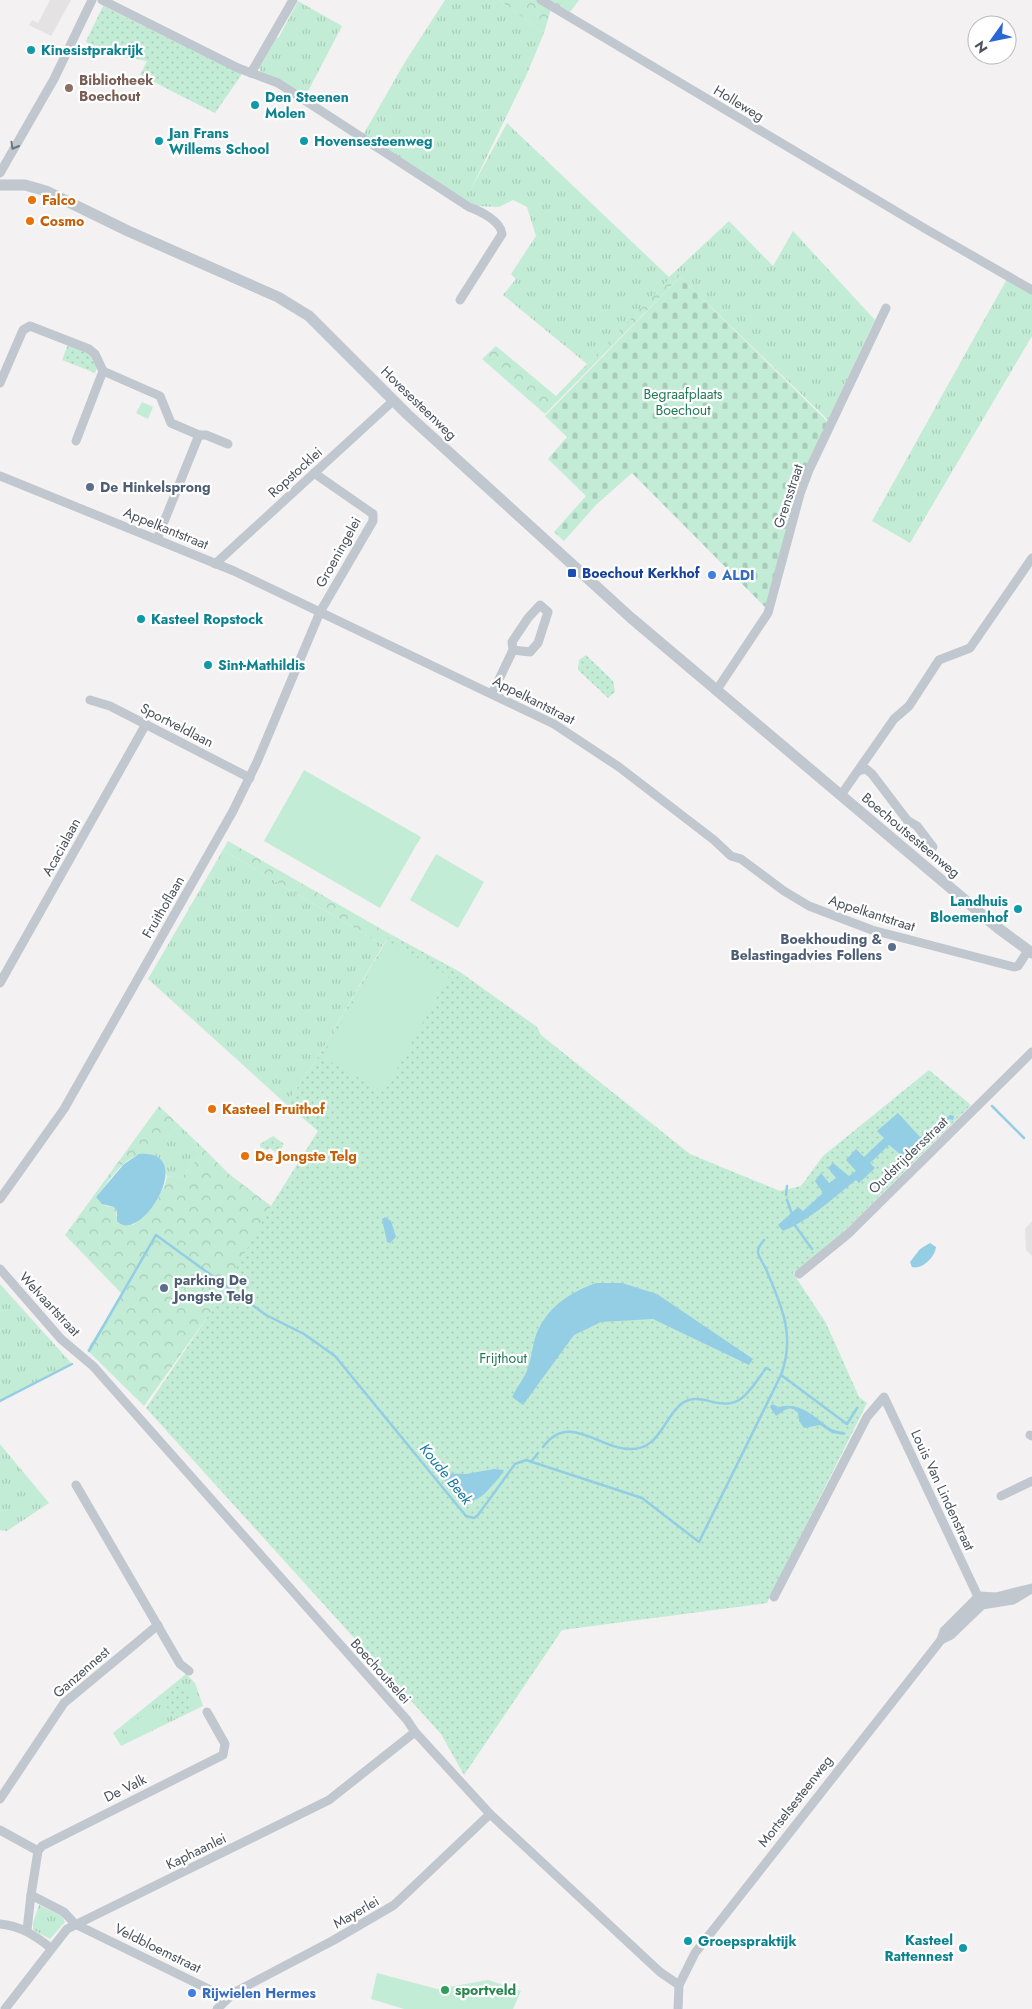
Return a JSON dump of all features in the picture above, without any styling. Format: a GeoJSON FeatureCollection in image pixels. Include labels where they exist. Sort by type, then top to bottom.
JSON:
{"type":"FeatureCollection","features":[{"type":"Feature","properties":{"kind":"street"},"geometry":{"type":"LineString","coordinates":[[0,173],[65,58],[92,0]]}},
{"type":"Feature","properties":{"kind":"street"},"geometry":{"type":"LineString","coordinates":[[102,0],[251,73],[278,83],[462,203],[480,211],[502,230],[460,300]]}},
{"type":"Feature","properties":{"kind":"street"},"geometry":{"type":"LineString","coordinates":[[251,73],[293,0]]}},
{"type":"Feature","properties":{"kind":"street","name":"Holleweg"},"geometry":{"type":"LineString","coordinates":[[541,0],[924,228],[1032,290]]}},
{"type":"Feature","properties":{"kind":"street","name":"Hovesesteenweg"},"geometry":{"type":"LineString","coordinates":[[0,185],[25,185],[38,188],[294,306],[325,331],[394,400],[630,617],[736,706]]}},
{"type":"Feature","properties":{"kind":"street","name":"Grensstraat"},"geometry":{"type":"LineString","coordinates":[[716,691],[768,613],[800,494],[809,470],[886,308]]}},
{"type":"Feature","properties":{"kind":"street"},"geometry":{"type":"LineString","coordinates":[[0,383],[23,330],[30,326],[89,349],[95,354],[103,371],[160,396],[171,423],[199,435],[206,435],[228,444]]}},
{"type":"Feature","properties":{"kind":"street"},"geometry":{"type":"LineString","coordinates":[[76,441],[103,371]]}},
{"type":"Feature","properties":{"kind":"street","name":"Ropstocklei"},"geometry":{"type":"LineString","coordinates":[[215,564],[394,400]]}},
{"type":"Feature","properties":{"kind":"street"},"geometry":{"type":"LineString","coordinates":[[157,539],[199,435]]}},
{"type":"Feature","properties":{"kind":"street","name":"Groeningelei"},"geometry":{"type":"LineString","coordinates":[[314,473],[373,514],[373,521],[320,612]]}},
{"type":"Feature","properties":{"kind":"street","name":"Appelkantstraat"},"geometry":{"type":"LineString","coordinates":[[0,476],[215,564],[554,724],[604,756],[714,840],[731,856],[741,859],[784,891],[808,906],[872,930],[1014,967],[1018,966],[1030,952]]}},
{"type":"Feature","properties":{"kind":"street","name":"Boechoutsesteenweg"},"geometry":{"type":"LineString","coordinates":[[841,795],[894,719],[910,706],[940,660],[970,648],[1032,558]]}},
{"type":"Feature","properties":{"kind":"street"},"geometry":{"type":"LineString","coordinates":[[492,694],[512,650],[512,642],[528,618],[540,605],[548,612],[538,643],[530,652],[512,650]]}},
{"type":"Feature","properties":{"kind":"street","name":"Fruithoflaan"},"geometry":{"type":"LineString","coordinates":[[0,1199],[64,1109],[250,778],[320,612]]}},
{"type":"Feature","properties":{"kind":"street","name":"Sportveldlaan"},"geometry":{"type":"LineString","coordinates":[[90,700],[110,706],[250,778]]}},
{"type":"Feature","properties":{"kind":"street","name":"Boechoutsesteenweg"},"geometry":{"type":"LineString","coordinates":[[736,706],[1030,952]]}},
{"type":"Feature","properties":{"kind":"street","name":"Acacialaan"},"geometry":{"type":"LineString","coordinates":[[0,982],[146,724]]}},
{"type":"Feature","properties":{"kind":"street","name":"Boechoutsesteenweg"},"geometry":{"type":"LineString","coordinates":[[858,771],[866,770],[872,774],[907,820],[918,826],[933,847]]}},
{"type":"Feature","properties":{"kind":"street","name":"Oudstrijdersstraat"},"geometry":{"type":"LineString","coordinates":[[799,1274],[848,1234],[1032,1052]]}},
{"type":"Feature","properties":{"kind":"street","name":"Welvaartstraat"},"geometry":{"type":"LineString","coordinates":[[0,1269],[61,1339],[82,1356]]}},
{"type":"Feature","properties":{"kind":"street","name":"Boechoutselei"},"geometry":{"type":"LineString","coordinates":[[82,1356],[159,1439],[401,1713],[415,1732],[490,1814],[660,1972],[679,1985]]}},
{"type":"Feature","properties":{"kind":"street","name":"Louis Van Lindenstraat"},"geometry":{"type":"LineString","coordinates":[[774,1597],[866,1417],[875,1404],[884,1397],[980,1600]]}},
{"type":"Feature","properties":{"kind":"street"},"geometry":{"type":"LineString","coordinates":[[1001,1496],[1032,1481]]}},
{"type":"Feature","properties":{"kind":"street"},"geometry":{"type":"LineString","coordinates":[[76,1485],[180,1664],[189,1671]]}},
{"type":"Feature","properties":{"kind":"street"},"geometry":{"type":"LineString","coordinates":[[980,1600],[996,1600],[1032,1588]]}},
{"type":"Feature","properties":{"kind":"street","name":"Mortselsesteenweg"},"geometry":{"type":"LineString","coordinates":[[679,1985],[695,1952],[941,1640],[950,1635],[960,1620],[980,1600]]}},
{"type":"Feature","properties":{"kind":"street","name":"Ganzennest"},"geometry":{"type":"LineString","coordinates":[[0,1799],[64,1703],[158,1625]]}},
{"type":"Feature","properties":{"kind":"street","name":"De Valk"},"geometry":{"type":"LineString","coordinates":[[38,1851],[48,1842],[223,1755],[225,1744],[207,1712]]}},
{"type":"Feature","properties":{"kind":"street","name":"Kaphaanlei"},"geometry":{"type":"LineString","coordinates":[[5,2009],[67,1929],[329,1800],[415,1732]]}},
{"type":"Feature","properties":{"kind":"street","name":"Mayerlei"},"geometry":{"type":"LineString","coordinates":[[217,2009],[227,1998],[394,1905],[490,1814]]}},
{"type":"Feature","properties":{"kind":"street"},"geometry":{"type":"LineString","coordinates":[[0,1830],[38,1851],[26,1930]]}},
{"type":"Feature","properties":{"kind":"street"},"geometry":{"type":"LineString","coordinates":[[31,1896],[64,1912],[75,1924]]}},
{"type":"Feature","properties":{"kind":"street"},"geometry":{"type":"LineString","coordinates":[[0,1924],[17,1926],[26,1930],[51,1948]]}},
{"type":"Feature","properties":{"kind":"street","name":"Veldbloemstraat"},"geometry":{"type":"LineString","coordinates":[[75,1924],[227,1998]]}},
{"type":"Feature","properties":{"kind":"street"},"geometry":{"type":"LineString","coordinates":[[678,2009],[679,1985]]}},
{"type":"Feature","properties":{"kind":"shaded area"},"geometry":{"type":"Polygon","coordinates":[[[50,0],[71,0],[51,36],[29,25],[32,20],[38,23],[50,0]]]}},
{"type":"Feature","properties":{"kind":"shaded area"},"geometry":{"type":"Polygon","coordinates":[[[1032,1221],[1032,1256],[1026,1250],[1025,1229],[1032,1221]]]}},
{"type":"Feature","properties":{"kind":"green space"},"geometry":{"type":"Polygon","coordinates":[[[445,0],[499,0],[544,33],[526,76],[471,189],[507,123],[669,277],[729,221],[773,266],[793,231],[875,320],[828,420],[677,272],[587,364],[503,295],[516,279],[511,274],[536,236],[527,207],[513,200],[499,207],[476,206],[363,135],[405,62],[445,0]]]}},
{"type":"Feature","properties":{"kind":"green space"},"geometry":{"type":"Polygon","coordinates":[[[499,0],[579,0],[570,12],[553,2],[544,33],[499,0]]]}},
{"type":"Feature","properties":{"kind":"green space"},"geometry":{"type":"Polygon","coordinates":[[[298,1],[342,26],[305,97],[261,73],[259,68],[276,38],[279,37],[298,1]]]}},
{"type":"Feature","properties":{"kind":"green space"},"geometry":{"type":"Polygon","coordinates":[[[103,6],[242,74],[215,113],[140,75],[147,61],[93,51],[86,41],[103,6]]]}},
{"type":"Feature","properties":{"kind":"green space"},"geometry":{"type":"Polygon","coordinates":[[[677,271],[680,277],[545,414],[482,359],[496,346],[556,396],[677,271]]]}},
{"type":"Feature","properties":{"kind":"green space","name":"Begraafplaats Boechout"},"geometry":{"type":"Polygon","coordinates":[[[680,277],[828,422],[798,488],[766,608],[632,473],[596,505],[564,541],[554,532],[586,496],[548,459],[567,437],[545,416],[680,277]]]}},
{"type":"Feature","properties":{"kind":"green space"},"geometry":{"type":"Polygon","coordinates":[[[1007,279],[1032,293],[1032,336],[910,543],[872,521],[1007,279]]]}},
{"type":"Feature","properties":{"kind":"green space"},"geometry":{"type":"Polygon","coordinates":[[[68,344],[90,353],[97,368],[95,373],[62,360],[68,344]]]}},
{"type":"Feature","properties":{"kind":"green space"},"geometry":{"type":"Polygon","coordinates":[[[142,402],[153,407],[148,419],[136,413],[142,402]]]}},
{"type":"Feature","properties":{"kind":"green space"},"geometry":{"type":"Polygon","coordinates":[[[586,655],[613,681],[615,692],[608,698],[578,670],[579,660],[586,655]]]}},
{"type":"Feature","properties":{"kind":"green space"},"geometry":{"type":"Polygon","coordinates":[[[304,770],[421,837],[380,908],[264,841],[304,770]]]}},
{"type":"Feature","properties":{"kind":"green space"},"geometry":{"type":"Polygon","coordinates":[[[228,841],[390,934],[383,945],[223,850],[228,841]]]}},
{"type":"Feature","properties":{"kind":"green space"},"geometry":{"type":"Polygon","coordinates":[[[223,850],[383,945],[318,1057],[286,1104],[148,979],[223,850]]]}},
{"type":"Feature","properties":{"kind":"green space"},"geometry":{"type":"Polygon","coordinates":[[[436,854],[484,882],[458,928],[410,900],[436,854]]]}},
{"type":"Feature","properties":{"kind":"green space","name":"Frijthout"},"geometry":{"type":"Polygon","coordinates":[[[390,934],[460,972],[537,1027],[541,1035],[690,1154],[780,1191],[801,1186],[823,1156],[929,1070],[971,1105],[836,1239],[793,1273],[826,1323],[859,1397],[867,1403],[767,1603],[562,1630],[464,1775],[441,1734],[146,1408],[227,1288],[271,1206],[318,1131],[286,1104],[318,1057],[390,934]]]}},
{"type":"Feature","properties":{"kind":"green space"},"geometry":{"type":"Polygon","coordinates":[[[388,941],[449,976],[384,1092],[322,1057],[388,941]]]}},
{"type":"Feature","properties":{"kind":"green space"},"geometry":{"type":"Polygon","coordinates":[[[159,1106],[180,1126],[150,1147],[148,1154],[132,1158],[125,1163],[96,1197],[106,1206],[114,1207],[117,1211],[116,1216],[133,1225],[139,1221],[159,1197],[167,1176],[181,1178],[201,1155],[203,1148],[229,1174],[271,1206],[228,1288],[144,1406],[87,1350],[122,1294],[65,1235],[159,1106]]]}},
{"type":"Feature","properties":{"kind":"green space"},"geometry":{"type":"Polygon","coordinates":[[[180,1126],[203,1148],[201,1155],[181,1178],[167,1176],[161,1162],[148,1154],[149,1147],[180,1126]]]}},
{"type":"Feature","properties":{"kind":"green space"},"geometry":{"type":"Polygon","coordinates":[[[273,1136],[284,1144],[278,1154],[270,1148],[267,1150],[260,1147],[260,1144],[273,1136]]]}},
{"type":"Feature","properties":{"kind":"green space"},"geometry":{"type":"Polygon","coordinates":[[[0,1284],[72,1364],[0,1401],[0,1284]]]}},
{"type":"Feature","properties":{"kind":"green space"},"geometry":{"type":"Polygon","coordinates":[[[0,1444],[49,1503],[7,1531],[0,1530],[0,1444]]]}},
{"type":"Feature","properties":{"kind":"green space"},"geometry":{"type":"Polygon","coordinates":[[[186,1674],[195,1683],[203,1706],[121,1746],[113,1733],[186,1674]]]}},
{"type":"Feature","properties":{"kind":"green space"},"geometry":{"type":"Polygon","coordinates":[[[175,1685],[188,1693],[192,1710],[175,1719],[160,1697],[175,1685]]]}},
{"type":"Feature","properties":{"kind":"green space"},"geometry":{"type":"Polygon","coordinates":[[[158,1707],[165,1719],[131,1740],[124,1727],[158,1707]]]}},
{"type":"Feature","properties":{"kind":"green space"},"geometry":{"type":"Polygon","coordinates":[[[39,1905],[62,1916],[65,1922],[50,1939],[33,1930],[33,1923],[39,1905]]]}},
{"type":"Feature","properties":{"kind":"green space","name":"sportveld"},"geometry":{"type":"Polygon","coordinates":[[[377,1973],[437,1989],[488,1980],[521,1991],[513,2009],[404,2009],[371,1999],[377,1973]]]}},
{"type":"Feature","properties":{"kind":"water"},"geometry":{"type":"Polygon","coordinates":[[[898,1113],[920,1137],[950,1115],[954,1116],[953,1120],[949,1119],[905,1158],[889,1145],[870,1163],[875,1168],[859,1183],[856,1180],[812,1215],[783,1231],[778,1225],[798,1207],[803,1211],[823,1193],[815,1181],[821,1173],[829,1183],[836,1178],[828,1168],[833,1163],[849,1176],[856,1171],[846,1160],[856,1149],[864,1157],[884,1138],[877,1131],[898,1113]]]}},
{"type":"Feature","properties":{"kind":"water"},"geometry":{"type":"Polygon","coordinates":[[[139,1154],[157,1157],[165,1166],[165,1180],[160,1195],[150,1210],[139,1221],[127,1225],[117,1221],[117,1211],[114,1207],[102,1204],[96,1197],[124,1164],[139,1154]]]}},
{"type":"Feature","properties":{"kind":"water"},"geometry":{"type":"Polygon","coordinates":[[[385,1217],[391,1221],[396,1237],[390,1243],[387,1242],[382,1219],[385,1217]]]}},
{"type":"Feature","properties":{"kind":"water"},"geometry":{"type":"Polygon","coordinates":[[[930,1243],[936,1247],[931,1259],[920,1267],[912,1267],[910,1262],[920,1249],[930,1243]]]}},
{"type":"Feature","properties":{"kind":"water"},"geometry":{"type":"Polygon","coordinates":[[[596,1283],[622,1283],[657,1294],[753,1359],[749,1365],[653,1319],[601,1322],[574,1335],[523,1405],[512,1397],[526,1373],[536,1335],[546,1316],[568,1296],[596,1283]]]}},
{"type":"Feature","properties":{"kind":"water"},"geometry":{"type":"Polygon","coordinates":[[[772,1404],[779,1407],[793,1406],[800,1408],[832,1429],[846,1433],[844,1435],[832,1433],[820,1425],[804,1428],[795,1410],[790,1408],[776,1416],[770,1407],[772,1404]]]}},
{"type":"Feature","properties":{"kind":"water"},"geometry":{"type":"Polygon","coordinates":[[[494,1469],[504,1470],[481,1497],[467,1501],[461,1499],[450,1488],[439,1473],[466,1474],[494,1469]]]}},
{"type":"Feature","properties":{"kind":"waterway"},"geometry":{"type":"LineString","coordinates":[[992,1106],[1024,1138]]}},
{"type":"Feature","properties":{"kind":"waterway"},"geometry":{"type":"LineString","coordinates":[[786,1195],[787,1186]]}},
{"type":"Feature","properties":{"kind":"waterway"},"geometry":{"type":"LineString","coordinates":[[787,1200],[792,1214]]}},
{"type":"Feature","properties":{"kind":"waterway"},"geometry":{"type":"LineString","coordinates":[[794,1224],[812,1249]]}},
{"type":"Feature","properties":{"kind":"waterway","name":"Koude Beek"},"geometry":{"type":"LineString","coordinates":[[89,1351],[156,1235],[266,1315],[304,1334],[335,1356],[466,1516],[474,1518],[478,1515],[515,1464],[526,1460],[642,1498],[699,1542],[781,1375]]}},
{"type":"Feature","properties":{"kind":"waterway"},"geometry":{"type":"LineString","coordinates":[[764,1240],[758,1253],[778,1299],[787,1336],[787,1348],[781,1375],[847,1424],[857,1408]]}},
{"type":"Feature","properties":{"kind":"waterway","name":"Koude Beek"},"geometry":{"type":"LineString","coordinates":[[0,1401],[72,1364]]}},
{"type":"Feature","properties":{"kind":"waterway"},"geometry":{"type":"LineString","coordinates":[[543,1447],[553,1437],[563,1432],[574,1432],[619,1448],[640,1448],[648,1444],[660,1433],[680,1405],[694,1399],[724,1404],[732,1403],[747,1394],[766,1368],[770,1370]]}},
{"type":"Feature","properties":{"kind":"waterway"},"geometry":{"type":"LineString","coordinates":[[531,1462],[538,1453]]}},
{"type":"Feature","properties":{"kind":"place","name":"Kinesistprakrijk"},"geometry":{"type":"Point","coordinates":[31,50]}},
{"type":"Feature","properties":{"kind":"place","name":"Bibliotheek Boechout"},"geometry":{"type":"Point","coordinates":[69,88]}},
{"type":"Feature","properties":{"kind":"place","name":"Den Steenen Molen"},"geometry":{"type":"Point","coordinates":[255,105]}},
{"type":"Feature","properties":{"kind":"place","name":"Jan Frans Willems School"},"geometry":{"type":"Point","coordinates":[159,141]}},
{"type":"Feature","properties":{"kind":"place","name":"Hovensesteenweg"},"geometry":{"type":"Point","coordinates":[304,141]}},
{"type":"Feature","properties":{"kind":"place","name":"Falco"},"geometry":{"type":"Point","coordinates":[32,200]}},
{"type":"Feature","properties":{"kind":"place","name":"Cosmo"},"geometry":{"type":"Point","coordinates":[30,221]}},
{"type":"Feature","properties":{"kind":"place","name":"De Hinkelsprong"},"geometry":{"type":"Point","coordinates":[90,487]}},
{"type":"Feature","properties":{"kind":"place","name":"Boechout Kerkhof"},"geometry":{"type":"Point","coordinates":[572,573]}},
{"type":"Feature","properties":{"kind":"place","name":"ALDI"},"geometry":{"type":"Point","coordinates":[712,575]}},
{"type":"Feature","properties":{"kind":"place","name":"Kasteel Ropstock"},"geometry":{"type":"Point","coordinates":[141,619]}},
{"type":"Feature","properties":{"kind":"place","name":"Sint-Mathildis"},"geometry":{"type":"Point","coordinates":[208,665]}},
{"type":"Feature","properties":{"kind":"place","name":"Landhuis Bloemenhof"},"geometry":{"type":"Point","coordinates":[1018,909]}},
{"type":"Feature","properties":{"kind":"place","name":"Boekhouding & Belastingadvies Follens"},"geometry":{"type":"Point","coordinates":[892,947]}},
{"type":"Feature","properties":{"kind":"place","name":"Kasteel Fruithof"},"geometry":{"type":"Point","coordinates":[212,1109]}},
{"type":"Feature","properties":{"kind":"place","name":"De Jongste Telg"},"geometry":{"type":"Point","coordinates":[245,1156]}},
{"type":"Feature","properties":{"kind":"place","name":"parking De Jongste Telg"},"geometry":{"type":"Point","coordinates":[164,1288]}},
{"type":"Feature","properties":{"kind":"place","name":"Groepspraktijk"},"geometry":{"type":"Point","coordinates":[688,1941]}},
{"type":"Feature","properties":{"kind":"place","name":"Kasteel Rattennest"},"geometry":{"type":"Point","coordinates":[963,1948]}},
{"type":"Feature","properties":{"kind":"place","name":"sportveld"},"geometry":{"type":"Point","coordinates":[445,1990]}},
{"type":"Feature","properties":{"kind":"place","name":"Rijwielen Hermes"},"geometry":{"type":"Point","coordinates":[192,1993]}}]}
